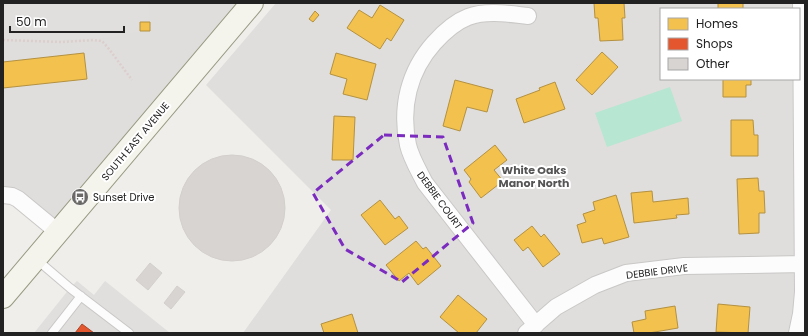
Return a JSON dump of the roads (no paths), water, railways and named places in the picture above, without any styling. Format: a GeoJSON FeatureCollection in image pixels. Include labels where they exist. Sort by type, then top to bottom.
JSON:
{"type":"FeatureCollection","features":[{"type":"Feature","properties":{"kind":"main road","name":"SOUTH EAST AVENUE"},"geometry":{"type":"LineString","coordinates":[[3,297],[252,3]]}},
{"type":"Feature","properties":{"kind":"street"},"geometry":{"type":"LineString","coordinates":[[797,333],[803,300],[804,264],[801,3]]}},
{"type":"Feature","properties":{"kind":"street","name":"DEBBIE COURT"},"geometry":{"type":"LineString","coordinates":[[528,16],[502,13],[479,14],[468,17],[442,34],[426,52],[416,69],[408,88],[405,123],[408,145],[415,164],[425,183],[531,329]]}},
{"type":"Feature","properties":{"kind":"street"},"geometry":{"type":"LineString","coordinates":[[3,195],[12,196],[18,199],[58,232]]}},
{"type":"Feature","properties":{"kind":"street","name":"DEBBIE DRIVE"},"geometry":{"type":"LineString","coordinates":[[531,329],[556,307],[595,285],[626,274],[684,266],[804,264]]}},
{"type":"Feature","properties":{"kind":"lane"},"geometry":{"type":"LineString","coordinates":[[36,258],[81,296],[129,333]]}},
{"type":"Feature","properties":{"kind":"lane"},"geometry":{"type":"LineString","coordinates":[[52,333],[81,296]]}},
{"type":"Feature","properties":{"kind":"place","name":"Sunset Drive"},"geometry":{"type":"Point","coordinates":[80,197]}},
{"type":"Feature","properties":{"kind":"district","name":"White Oaks Manor North"},"geometry":{"type":"Point","coordinates":[534,176]}}]}
